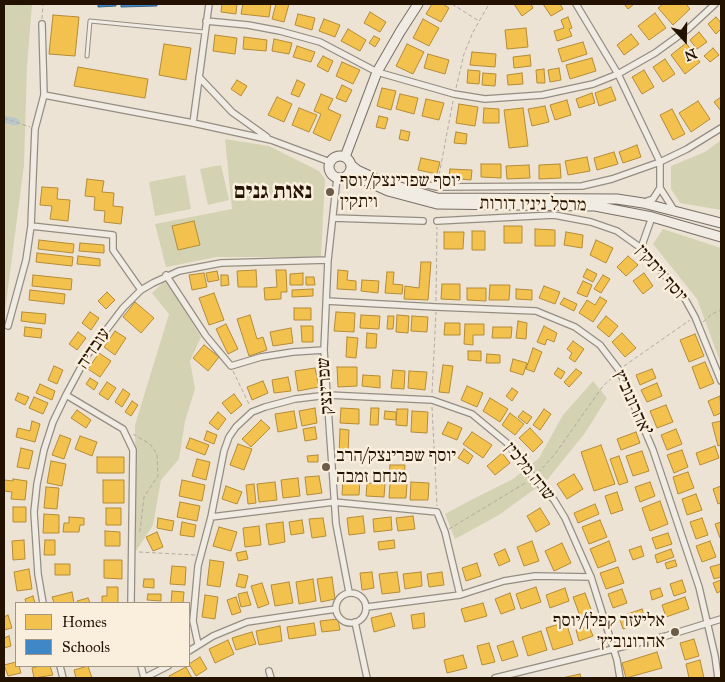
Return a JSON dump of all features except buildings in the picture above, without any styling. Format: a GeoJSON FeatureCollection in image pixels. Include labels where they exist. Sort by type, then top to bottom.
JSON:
{"type":"FeatureCollection","features":[{"type":"Feature","properties":{"kind":"street"},"geometry":{"type":"LineString","coordinates":[[193,123],[209,4]]}},
{"type":"Feature","properties":{"kind":"street"},"geometry":{"type":"LineString","coordinates":[[345,157],[377,72],[418,4]]}},
{"type":"Feature","properties":{"kind":"street"},"geometry":{"type":"LineString","coordinates":[[576,4],[618,74],[660,162],[660,188],[653,199],[643,203]]}},
{"type":"Feature","properties":{"kind":"street"},"geometry":{"type":"LineString","coordinates":[[206,22],[256,27],[320,42],[377,72],[454,94],[485,99],[542,95],[594,84],[618,74],[655,53],[688,29],[715,4]]}},
{"type":"Feature","properties":{"kind":"street"},"geometry":{"type":"LineString","coordinates":[[8,326],[26,260],[31,226],[35,129],[44,95],[42,24]]}},
{"type":"Feature","properties":{"kind":"street"},"geometry":{"type":"LineString","coordinates":[[199,77],[232,112],[271,140]]}},
{"type":"Feature","properties":{"kind":"street"},"geometry":{"type":"LineString","coordinates":[[44,95],[193,123],[271,140],[330,162]]}},
{"type":"Feature","properties":{"kind":"street"},"geometry":{"type":"LineString","coordinates":[[419,183],[437,187],[582,186],[612,179],[660,162],[688,149],[721,128]]}},
{"type":"Feature","properties":{"kind":"street"},"geometry":{"type":"LineString","coordinates":[[336,157],[345,157],[351,165],[350,171],[346,176],[337,178],[331,173],[330,162],[336,157]]}},
{"type":"Feature","properties":{"kind":"street","name":"מרסל ניניו דורות"},"geometry":{"type":"LineString","coordinates":[[351,165],[357,170],[383,182],[437,198],[617,199],[674,210],[721,223]]}},
{"type":"Feature","properties":{"kind":"street","name":"מרסל ניניו דורות"},"geometry":{"type":"LineString","coordinates":[[346,176],[353,176],[388,191],[437,204],[595,206],[652,217],[721,237]]}},
{"type":"Feature","properties":{"kind":"street","name":"שפרינצק"},"geometry":{"type":"LineString","coordinates":[[337,178],[328,260],[324,350],[336,524],[349,592]]}},
{"type":"Feature","properties":{"kind":"street"},"geometry":{"type":"LineString","coordinates":[[660,188],[674,210]]}},
{"type":"Feature","properties":{"kind":"street","name":"יוסף ויתקין"},"geometry":{"type":"LineString","coordinates":[[437,221],[554,214],[591,222],[617,231],[641,248],[684,299],[695,317],[721,381]]}},
{"type":"Feature","properties":{"kind":"street"},"geometry":{"type":"LineString","coordinates":[[641,248],[652,217]]}},
{"type":"Feature","properties":{"kind":"street"},"geometry":{"type":"LineString","coordinates":[[333,218],[423,221]]}},
{"type":"Feature","properties":{"kind":"street"},"geometry":{"type":"LineString","coordinates":[[31,226],[112,235],[113,250],[141,290]]}},
{"type":"Feature","properties":{"kind":"street","name":"עובדיה"},"geometry":{"type":"LineString","coordinates":[[43,602],[38,574],[34,512],[44,450],[53,422],[88,354],[123,308],[141,290],[166,275],[179,271],[220,263],[328,260]]}},
{"type":"Feature","properties":{"kind":"street"},"geometry":{"type":"LineString","coordinates":[[166,275],[206,336],[231,366],[261,357],[324,350]]}},
{"type":"Feature","properties":{"kind":"street","name":"אהרונוביץ'"},"geometry":{"type":"LineString","coordinates":[[326,300],[436,308],[536,311],[575,327],[600,345],[619,370],[653,450],[699,587],[708,622],[718,678]]}},
{"type":"Feature","properties":{"kind":"street"},"geometry":{"type":"LineString","coordinates":[[66,395],[123,429],[133,450],[131,602]]}},
{"type":"Feature","properties":{"kind":"street","name":"שרה מלכין"},"geometry":{"type":"LineString","coordinates":[[252,412],[278,403],[328,395],[432,400],[472,414],[507,443],[554,500],[565,518],[591,577],[617,660],[620,678]]}},
{"type":"Feature","properties":{"kind":"street"},"geometry":{"type":"LineString","coordinates":[[198,644],[193,621],[198,566],[211,517],[224,451],[229,437],[236,427],[252,412]]}},
{"type":"Feature","properties":{"kind":"street"},"geometry":{"type":"LineString","coordinates":[[211,517],[334,502],[437,512],[445,532],[460,595]]}},
{"type":"Feature","properties":{"kind":"street"},"geometry":{"type":"LineString","coordinates":[[367,607],[460,595],[504,581],[535,576],[591,577]]}},
{"type":"Feature","properties":{"kind":"street"},"geometry":{"type":"LineString","coordinates":[[349,592],[359,594],[367,607],[364,616],[355,622],[345,621],[336,609],[338,600],[349,592]]}},
{"type":"Feature","properties":{"kind":"street"},"geometry":{"type":"LineString","coordinates":[[190,650],[198,644],[247,622],[336,609]]}},
{"type":"Feature","properties":{"kind":"street"},"geometry":{"type":"LineString","coordinates":[[495,678],[666,636],[721,619]]}},
{"type":"Feature","properties":{"kind":"street"},"geometry":{"type":"LineString","coordinates":[[355,622],[366,676]]}},
{"type":"Feature","properties":{"kind":"street"},"geometry":{"type":"LineString","coordinates":[[144,678],[166,667]]}},
{"type":"Feature","properties":{"kind":"street"},"geometry":{"type":"LineString","coordinates":[[270,671],[271,678]]}},
{"type":"Feature","properties":{"kind":"lane"},"geometry":{"type":"LineString","coordinates":[[87,56],[90,21],[204,32]]}},
{"type":"Feature","properties":{"kind":"path"},"geometry":{"type":"LineString","coordinates":[[42,24],[43,4]]}},
{"type":"Feature","properties":{"kind":"path"},"geometry":{"type":"LineString","coordinates":[[452,4],[479,21]]}},
{"type":"Feature","properties":{"kind":"path"},"geometry":{"type":"LineString","coordinates":[[4,118],[35,129]]}},
{"type":"Feature","properties":{"kind":"path"},"geometry":{"type":"LineString","coordinates":[[437,221],[432,400],[437,512]]}},
{"type":"Feature","properties":{"kind":"path"},"geometry":{"type":"LineString","coordinates":[[699,326],[712,314],[721,310]]}},
{"type":"Feature","properties":{"kind":"path"},"geometry":{"type":"LineString","coordinates":[[445,532],[534,478],[555,454],[604,386],[619,370],[695,317]]}},
{"type":"Feature","properties":{"kind":"path"},"geometry":{"type":"LineString","coordinates":[[231,366],[252,412]]}},
{"type":"Feature","properties":{"kind":"path"},"geometry":{"type":"LineString","coordinates":[[123,429],[150,444],[157,454],[158,476],[144,497],[140,531],[132,537]]}},
{"type":"Feature","properties":{"kind":"path"},"geometry":{"type":"LineString","coordinates":[[131,552],[200,555]]}},
{"type":"Feature","properties":{"kind":"green space"},"geometry":{"type":"Polygon","coordinates":[[[4,4],[32,4],[27,67],[24,165],[4,319],[4,4]]]}},
{"type":"Feature","properties":{"kind":"green space"},"geometry":{"type":"Polygon","coordinates":[[[225,139],[269,146],[319,171],[325,179],[321,257],[217,257],[166,267],[155,224],[232,209],[225,139]]]}},
{"type":"Feature","properties":{"kind":"green space"},"geometry":{"type":"Polygon","coordinates":[[[721,140],[721,210],[680,203],[671,189],[671,166],[705,152],[721,140]]]}},
{"type":"Feature","properties":{"kind":"green space"},"geometry":{"type":"Polygon","coordinates":[[[221,165],[229,200],[208,205],[200,169],[221,165]]]}},
{"type":"Feature","properties":{"kind":"green space"},"geometry":{"type":"Polygon","coordinates":[[[185,175],[191,209],[155,216],[149,182],[185,175]]]}},
{"type":"Feature","properties":{"kind":"green space"},"geometry":{"type":"Polygon","coordinates":[[[663,229],[721,248],[721,364],[697,299],[653,244],[663,229]]]}},
{"type":"Feature","properties":{"kind":"green space"},"geometry":{"type":"Polygon","coordinates":[[[166,280],[201,337],[190,361],[195,389],[185,421],[179,459],[161,480],[153,525],[136,551],[135,425],[169,314],[152,293],[166,280]]]}},
{"type":"Feature","properties":{"kind":"green space"},"geometry":{"type":"Polygon","coordinates":[[[593,381],[607,398],[585,433],[547,480],[499,515],[455,539],[445,514],[513,479],[539,458],[563,415],[593,381]]]}},
{"type":"Feature","properties":{"kind":"waterway"},"geometry":{"type":"LineString","coordinates":[[4,119],[16,122]]}},
{"type":"Feature","properties":{"kind":"place","name":"יוסף שפרינצק/יוסף ויתקין"},"geometry":{"type":"Point","coordinates":[330,192]}},
{"type":"Feature","properties":{"kind":"place","name":"יוסף שפרינצק/הרב מנחם זמבה"},"geometry":{"type":"Point","coordinates":[326,467]}},
{"type":"Feature","properties":{"kind":"place","name":"אליעזר קפלן/יוסף אהרונוביץ׳"},"geometry":{"type":"Point","coordinates":[675,632]}},
{"type":"Feature","properties":{"kind":"district","name":"נאות גנים"},"geometry":{"type":"Point","coordinates":[273,193]}}]}
